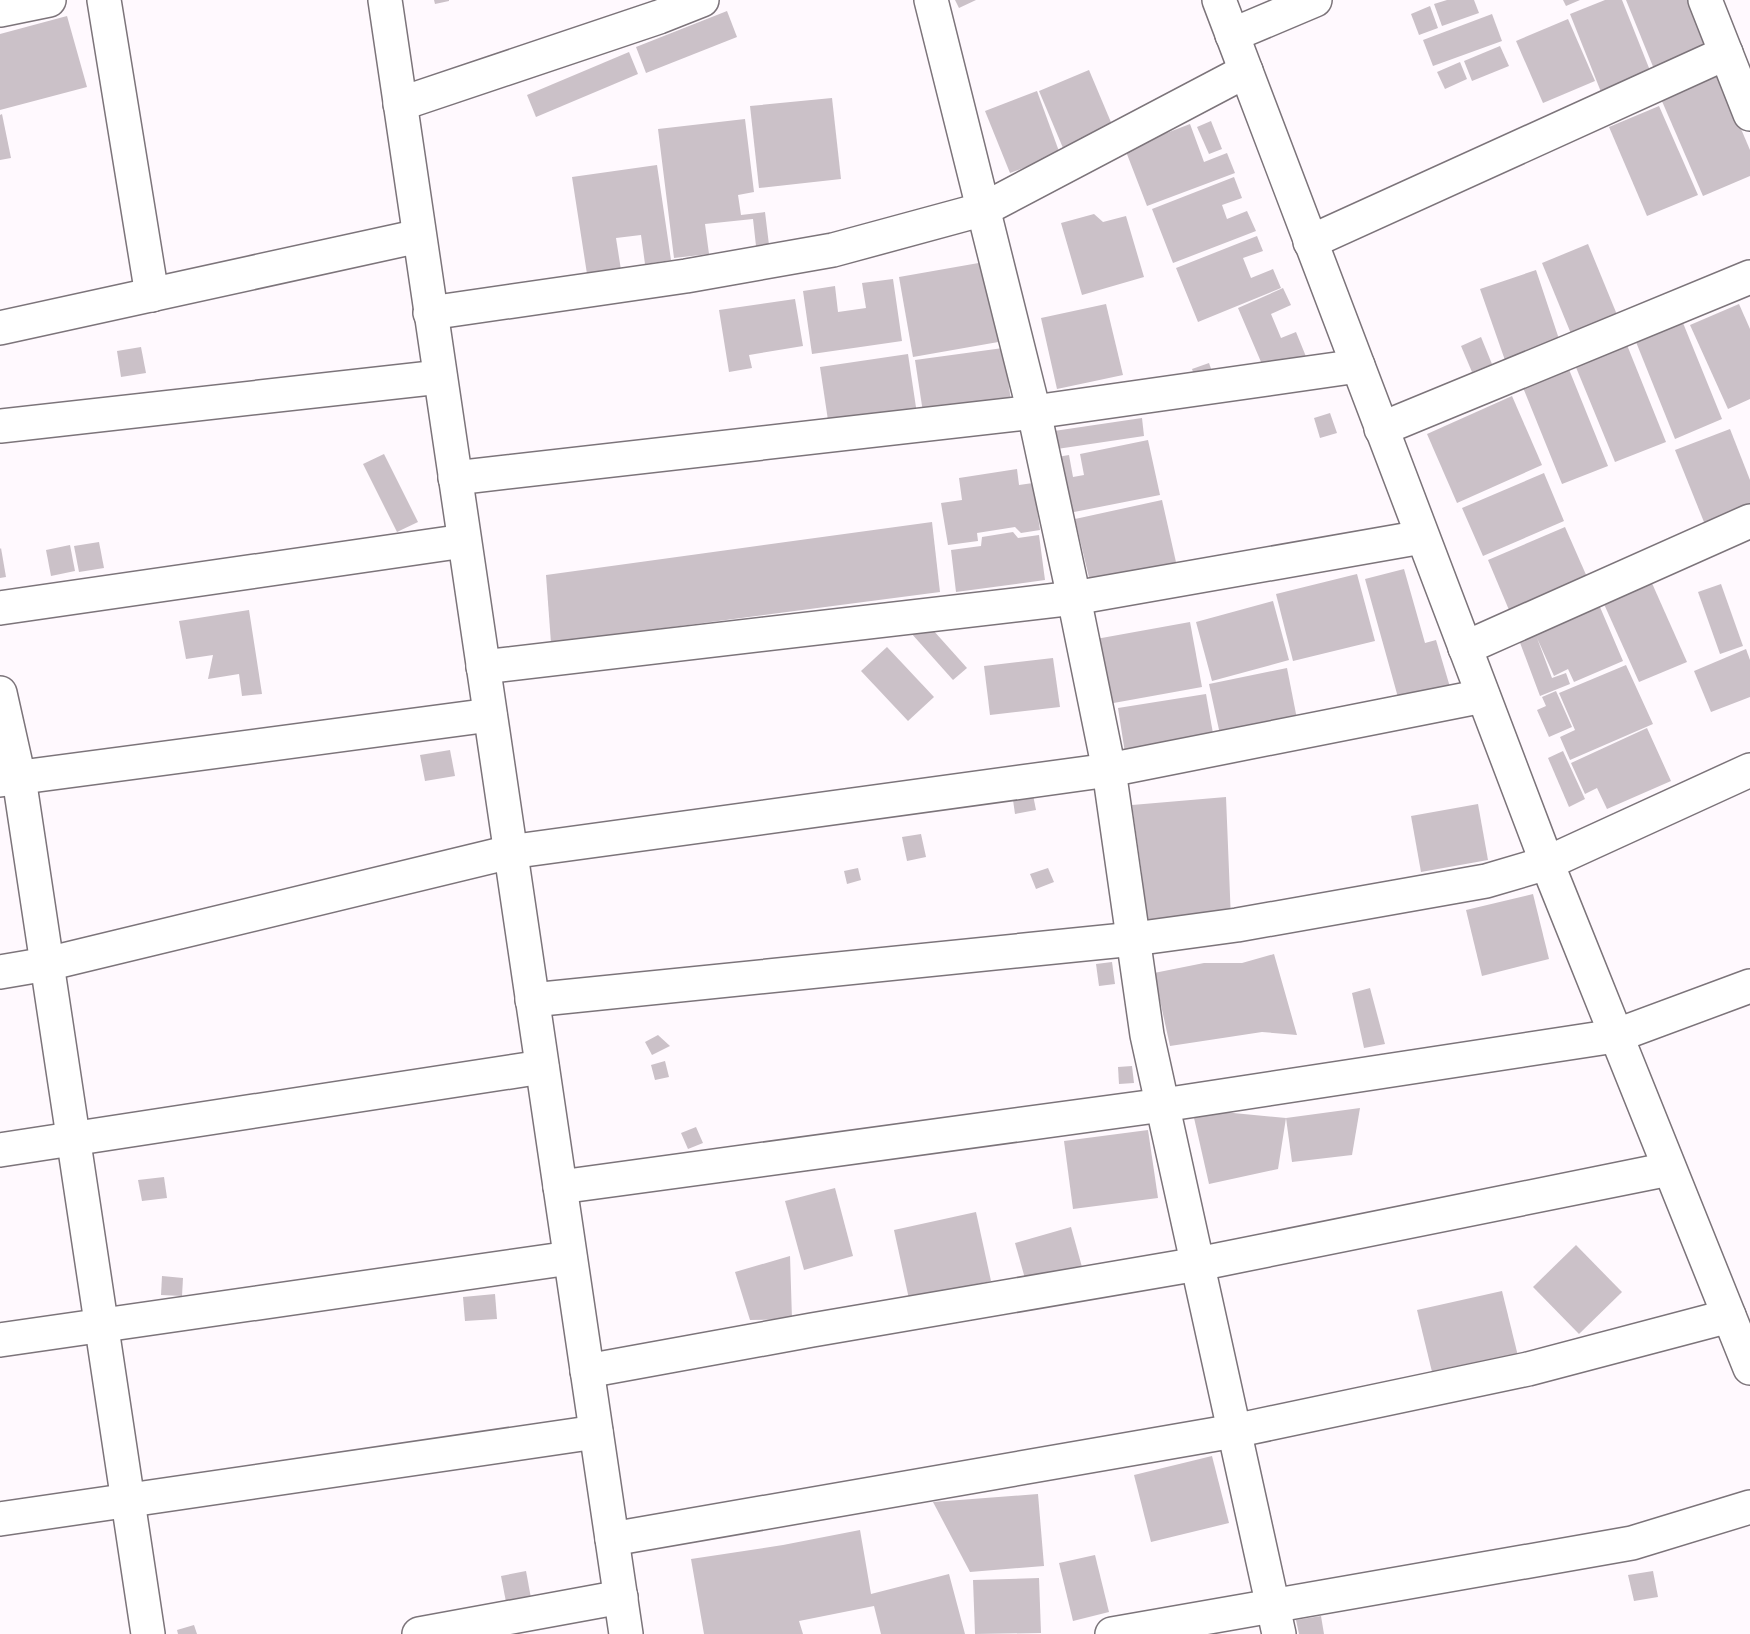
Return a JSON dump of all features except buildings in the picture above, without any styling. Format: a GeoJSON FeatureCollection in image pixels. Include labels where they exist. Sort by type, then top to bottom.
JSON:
{"type":"FeatureCollection","features":[{"type":"Feature","properties":{"kind":"street"},"geometry":{"type":"LineString","coordinates":[[0,10],[48,0]]}},
{"type":"Feature","properties":{"kind":"street"},"geometry":{"type":"LineString","coordinates":[[104,0],[152,295]]}},
{"type":"Feature","properties":{"kind":"street"},"geometry":{"type":"LineString","coordinates":[[385,0],[626,1634]]}},
{"type":"Feature","properties":{"kind":"street"},"geometry":{"type":"LineString","coordinates":[[400,104],[656,9],[702,0]]}},
{"type":"Feature","properties":{"kind":"street"},"geometry":{"type":"LineString","coordinates":[[931,0],[1034,412],[1074,598],[1109,770],[1147,1035],[1276,1619]]}},
{"type":"Feature","properties":{"kind":"street"},"geometry":{"type":"LineString","coordinates":[[1219,0],[1547,863],[1750,1368]]}},
{"type":"Feature","properties":{"kind":"street"},"geometry":{"type":"LineString","coordinates":[[1232,35],[1316,0]]}},
{"type":"Feature","properties":{"kind":"street"},"geometry":{"type":"LineString","coordinates":[[1705,0],[1750,114]]}},
{"type":"Feature","properties":{"kind":"street"},"geometry":{"type":"LineString","coordinates":[[1310,242],[1726,53]]}},
{"type":"Feature","properties":{"kind":"street"},"geometry":{"type":"LineString","coordinates":[[430,313],[686,276],[833,250],[984,209],[1246,71]]}},
{"type":"Feature","properties":{"kind":"street"},"geometry":{"type":"LineString","coordinates":[[0,328],[419,236]]}},
{"type":"Feature","properties":{"kind":"street"},"geometry":{"type":"LineString","coordinates":[[1381,429],[1750,277]]}},
{"type":"Feature","properties":{"kind":"street"},"geometry":{"type":"LineString","coordinates":[[455,478],[1034,412],[1358,366]]}},
{"type":"Feature","properties":{"kind":"street"},"geometry":{"type":"LineString","coordinates":[[0,426],[440,377]]}},
{"type":"Feature","properties":{"kind":"street"},"geometry":{"type":"LineString","coordinates":[[1465,648],[1750,521]]}},
{"type":"Feature","properties":{"kind":"street"},"geometry":{"type":"LineString","coordinates":[[483,667],[1074,598],[1422,537]]}},
{"type":"Feature","properties":{"kind":"street"},"geometry":{"type":"LineString","coordinates":[[0,608],[464,541]]}},
{"type":"Feature","properties":{"kind":"street"},"geometry":{"type":"LineString","coordinates":[[0,693],[10,779],[47,964],[148,1634]]}},
{"type":"Feature","properties":{"kind":"street"},"geometry":{"type":"LineString","coordinates":[[0,972],[47,964],[510,852],[1109,770],[1483,696]]}},
{"type":"Feature","properties":{"kind":"street"},"geometry":{"type":"LineString","coordinates":[[10,779],[490,716]]}},
{"type":"Feature","properties":{"kind":"street"},"geometry":{"type":"LineString","coordinates":[[532,1000],[1134,939],[1237,925],[1475,883],[1547,863],[1750,770]]}},
{"type":"Feature","properties":{"kind":"street"},"geometry":{"type":"LineString","coordinates":[[560,1187],[1163,1105],[1615,1036],[1750,986]]}},
{"type":"Feature","properties":{"kind":"street"},"geometry":{"type":"LineString","coordinates":[[0,1150],[542,1067]]}},
{"type":"Feature","properties":{"kind":"street"},"geometry":{"type":"LineString","coordinates":[[587,1371],[1198,1264],[1670,1169]]}},
{"type":"Feature","properties":{"kind":"street"},"geometry":{"type":"LineString","coordinates":[[0,1340],[570,1258]]}},
{"type":"Feature","properties":{"kind":"street"},"geometry":{"type":"LineString","coordinates":[[612,1539],[1234,1431],[1528,1369],[1729,1316]]}},
{"type":"Feature","properties":{"kind":"street"},"geometry":{"type":"LineString","coordinates":[[0,1519],[596,1432]]}},
{"type":"Feature","properties":{"kind":"street"},"geometry":{"type":"LineString","coordinates":[[1112,1634],[1276,1619],[1632,1543],[1750,1507]]}},
{"type":"Feature","properties":{"kind":"street"},"geometry":{"type":"LineString","coordinates":[[419,1634],[621,1597]]}}]}
